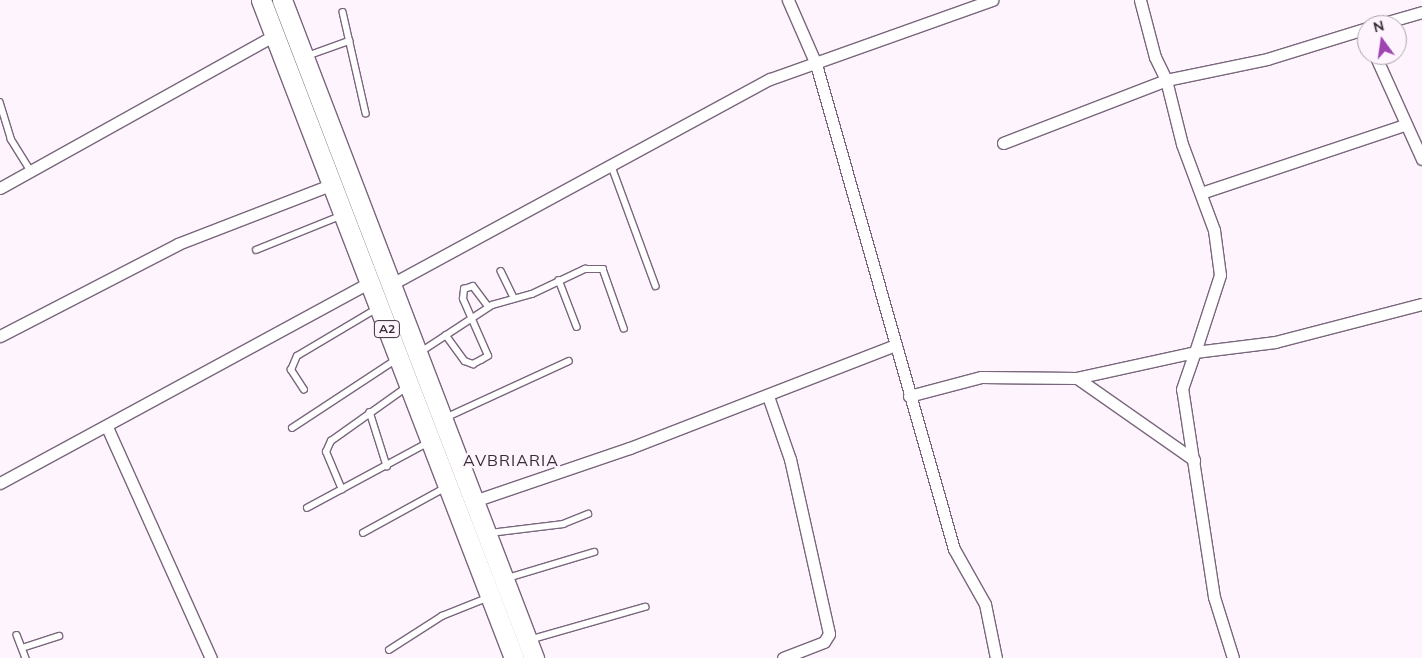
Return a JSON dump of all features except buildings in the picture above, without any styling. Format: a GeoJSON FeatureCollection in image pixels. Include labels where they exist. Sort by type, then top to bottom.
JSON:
{"type":"FeatureCollection","features":[{"type":"Feature","properties":{"kind":"highway","name":"A2"},"geometry":{"type":"LineString","coordinates":[[262,0],[273,36],[341,215],[410,384],[514,658]]}},
{"type":"Feature","properties":{"kind":"highway","name":"A2"},"geometry":{"type":"LineString","coordinates":[[282,0],[531,649]]}},
{"type":"Feature","properties":{"kind":"street"},"geometry":{"type":"LineString","coordinates":[[788,0],[816,64],[954,549],[985,604],[996,658]]}},
{"type":"Feature","properties":{"kind":"street"},"geometry":{"type":"LineString","coordinates":[[390,285],[724,102],[964,5],[992,0]]}},
{"type":"Feature","properties":{"kind":"street"},"geometry":{"type":"LineString","coordinates":[[1140,0],[1155,57],[1166,80],[1182,144],[1214,230],[1220,275],[1182,389],[1214,597],[1233,658]]}},
{"type":"Feature","properties":{"kind":"street"},"geometry":{"type":"LineString","coordinates":[[1407,16],[1422,12]]}},
{"type":"Feature","properties":{"kind":"street"},"geometry":{"type":"LineString","coordinates":[[1003,142],[1166,80],[1267,59],[1357,34]]}},
{"type":"Feature","properties":{"kind":"street"},"geometry":{"type":"LineString","coordinates":[[0,188],[30,169],[273,36]]}},
{"type":"Feature","properties":{"kind":"street"},"geometry":{"type":"LineString","coordinates":[[1379,65],[1404,125],[1422,159]]}},
{"type":"Feature","properties":{"kind":"street"},"geometry":{"type":"LineString","coordinates":[[1201,194],[1404,125]]}},
{"type":"Feature","properties":{"kind":"street"},"geometry":{"type":"LineString","coordinates":[[0,336],[178,244],[330,185]]}},
{"type":"Feature","properties":{"kind":"street"},"geometry":{"type":"LineString","coordinates":[[0,483],[107,427],[369,283]]}},
{"type":"Feature","properties":{"kind":"street"},"geometry":{"type":"LineString","coordinates":[[909,396],[981,378],[1077,378],[1195,352],[1275,342],[1422,304]]}},
{"type":"Feature","properties":{"kind":"street"},"geometry":{"type":"LineString","coordinates":[[474,501],[768,396],[896,345]]}},
{"type":"Feature","properties":{"kind":"street"},"geometry":{"type":"LineString","coordinates":[[1077,378],[1194,460]]}},
{"type":"Feature","properties":{"kind":"street"},"geometry":{"type":"LineString","coordinates":[[768,396],[790,459],[829,634],[824,642],[783,658]]}},
{"type":"Feature","properties":{"kind":"street"},"geometry":{"type":"LineString","coordinates":[[107,427],[210,658]]}},
{"type":"Feature","properties":{"kind":"lane"},"geometry":{"type":"LineString","coordinates":[[343,12],[366,113]]}},
{"type":"Feature","properties":{"kind":"lane"},"geometry":{"type":"LineString","coordinates":[[303,58],[350,41]]}},
{"type":"Feature","properties":{"kind":"lane"},"geometry":{"type":"LineString","coordinates":[[0,102],[10,139],[30,169]]}},
{"type":"Feature","properties":{"kind":"lane"},"geometry":{"type":"LineString","coordinates":[[611,164],[656,286]]}},
{"type":"Feature","properties":{"kind":"lane"},"geometry":{"type":"LineString","coordinates":[[256,250],[341,215]]}},
{"type":"Feature","properties":{"kind":"lane"},"geometry":{"type":"LineString","coordinates":[[418,354],[489,307],[585,269],[603,269],[624,328]]}},
{"type":"Feature","properties":{"kind":"lane"},"geometry":{"type":"LineString","coordinates":[[501,271],[514,298]]}},
{"type":"Feature","properties":{"kind":"lane"},"geometry":{"type":"LineString","coordinates":[[559,280],[577,327]]}},
{"type":"Feature","properties":{"kind":"lane"},"geometry":{"type":"LineString","coordinates":[[446,334],[466,361],[473,364],[488,356],[470,318],[462,293],[469,286],[482,292],[489,307]]}},
{"type":"Feature","properties":{"kind":"lane"},"geometry":{"type":"LineString","coordinates":[[304,390],[291,370],[297,356],[378,308]]}},
{"type":"Feature","properties":{"kind":"lane"},"geometry":{"type":"LineString","coordinates":[[292,428],[399,358]]}},
{"type":"Feature","properties":{"kind":"lane"},"geometry":{"type":"LineString","coordinates":[[444,419],[569,362]]}},
{"type":"Feature","properties":{"kind":"lane"},"geometry":{"type":"LineString","coordinates":[[342,490],[326,452],[331,441],[410,384]]}},
{"type":"Feature","properties":{"kind":"lane"},"geometry":{"type":"LineString","coordinates":[[370,412],[387,466]]}},
{"type":"Feature","properties":{"kind":"lane"},"geometry":{"type":"LineString","coordinates":[[307,508],[387,466],[431,440]]}},
{"type":"Feature","properties":{"kind":"lane"},"geometry":{"type":"LineString","coordinates":[[364,533],[449,486]]}},
{"type":"Feature","properties":{"kind":"lane"},"geometry":{"type":"LineString","coordinates":[[486,533],[563,524],[588,514]]}},
{"type":"Feature","properties":{"kind":"lane"},"geometry":{"type":"LineString","coordinates":[[503,580],[594,552]]}},
{"type":"Feature","properties":{"kind":"lane"},"geometry":{"type":"LineString","coordinates":[[389,650],[442,616],[491,596]]}},
{"type":"Feature","properties":{"kind":"lane"},"geometry":{"type":"LineString","coordinates":[[531,649],[645,607]]}},
{"type":"Feature","properties":{"kind":"lane"},"geometry":{"type":"LineString","coordinates":[[17,635],[26,658]]}},
{"type":"Feature","properties":{"kind":"lane"},"geometry":{"type":"LineString","coordinates":[[22,648],[59,636]]}},
{"type":"Feature","properties":{"kind":"district","name":"AVBRIARIA"},"geometry":{"type":"Point","coordinates":[511,460]}}]}
